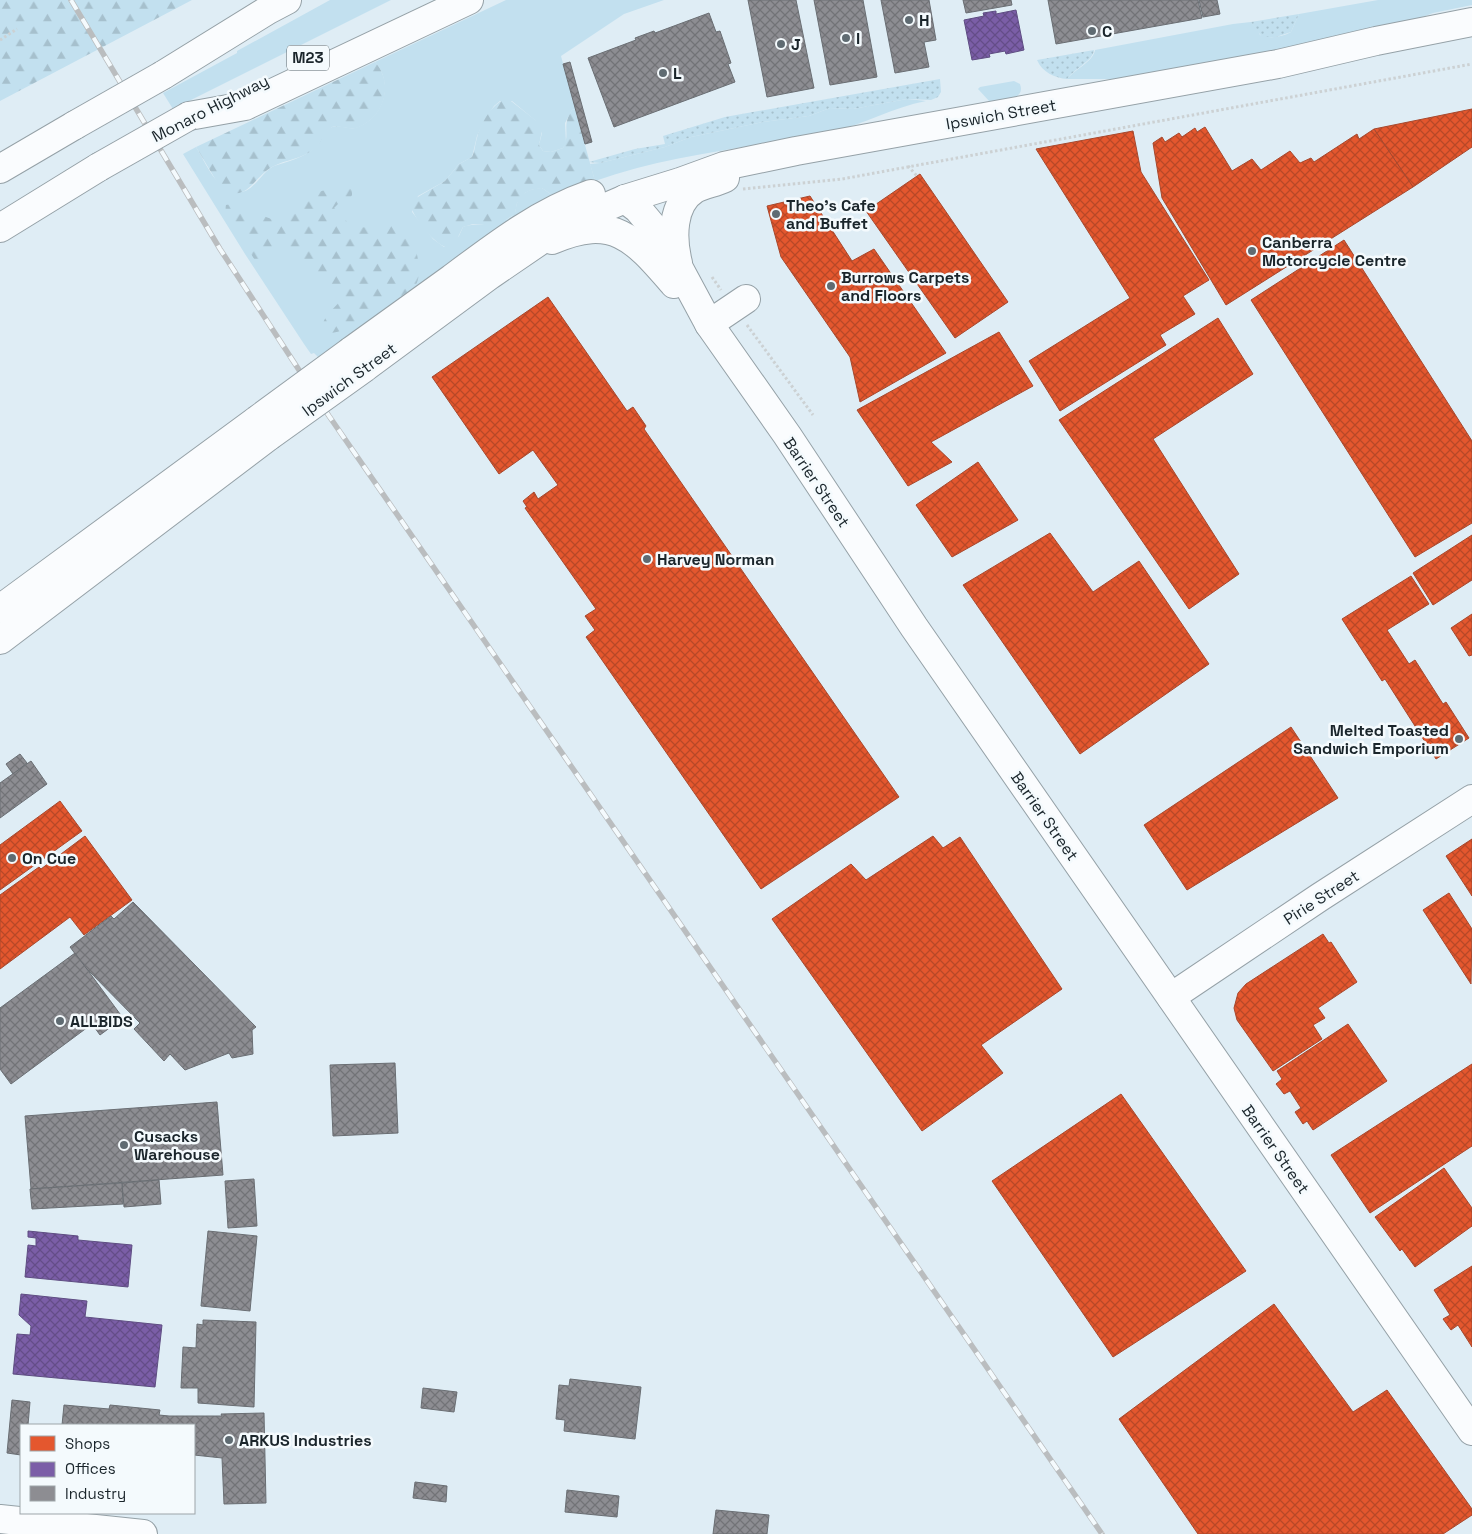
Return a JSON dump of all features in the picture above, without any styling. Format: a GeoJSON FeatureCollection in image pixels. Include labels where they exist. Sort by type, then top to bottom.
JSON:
{"type":"FeatureCollection","features":[{"type":"Feature","properties":{"kind":"main road"},"geometry":{"type":"LineString","coordinates":[[0,169],[163,75],[287,0]]}},
{"type":"Feature","properties":{"kind":"main road","name":"Monaro Highway"},"geometry":{"type":"LineString","coordinates":[[0,228],[99,167],[190,116],[426,0]]}},
{"type":"Feature","properties":{"kind":"main road"},"geometry":{"type":"LineString","coordinates":[[190,116],[245,106],[469,0]]}},
{"type":"Feature","properties":{"kind":"main road","name":"Ipswich Street"},"geometry":{"type":"LineString","coordinates":[[358,359],[570,223],[625,199],[724,166],[763,157],[1278,64],[1376,41],[1472,22]]}},
{"type":"Feature","properties":{"kind":"main road","name":"Ipswich Street"},"geometry":{"type":"LineString","coordinates":[[1278,64],[1389,56],[1472,41]]}},
{"type":"Feature","properties":{"kind":"main road"},"geometry":{"type":"LineString","coordinates":[[680,270],[675,247],[674,228],[679,210],[686,197],[701,186],[722,180],[763,157]]}},
{"type":"Feature","properties":{"kind":"main road","name":"Ipswich Street"},"geometry":{"type":"LineString","coordinates":[[0,609],[263,428],[358,359],[505,240],[546,214],[578,198],[652,175],[724,166]]}},
{"type":"Feature","properties":{"kind":"main road"},"geometry":{"type":"LineString","coordinates":[[578,198],[610,194],[625,199]]}},
{"type":"Feature","properties":{"kind":"main road","name":"Barrier Street"},"geometry":{"type":"LineString","coordinates":[[625,199],[650,222],[680,270],[709,324],[786,435],[920,636],[1472,1431]]}},
{"type":"Feature","properties":{"kind":"main road"},"geometry":{"type":"LineString","coordinates":[[516,257],[571,233],[594,229],[618,233],[630,238],[639,245],[709,324],[740,303]]}},
{"type":"Feature","properties":{"kind":"main road","name":"Ipswich Street"},"geometry":{"type":"LineString","coordinates":[[0,640],[263,428]]}},
{"type":"Feature","properties":{"kind":"main road","name":"Pirie Street"},"geometry":{"type":"LineString","coordinates":[[1171,998],[1472,799]]}},
{"type":"Feature","properties":{"kind":"main road"},"geometry":{"type":"LineString","coordinates":[[0,1519],[142,1534]]}},
{"type":"Feature","properties":{"kind":"path"},"geometry":{"type":"LineString","coordinates":[[0,40],[17,29]]}},
{"type":"Feature","properties":{"kind":"path"},"geometry":{"type":"LineString","coordinates":[[740,189],[842,179],[1472,64]]}},
{"type":"Feature","properties":{"kind":"path"},"geometry":{"type":"LineString","coordinates":[[908,166],[916,176]]}},
{"type":"Feature","properties":{"kind":"path"},"geometry":{"type":"LineString","coordinates":[[707,271],[740,303],[813,415]]}},
{"type":"Feature","properties":{"kind":"green space"},"geometry":{"type":"Polygon","coordinates":[[[0,0],[192,0],[0,101],[0,0]]]}},
{"type":"Feature","properties":{"kind":"green space"},"geometry":{"type":"Polygon","coordinates":[[[330,0],[391,0],[173,109],[163,93],[237,53],[237,51],[330,0]]]}},
{"type":"Feature","properties":{"kind":"green space"},"geometry":{"type":"Polygon","coordinates":[[[506,0],[664,0],[624,14],[561,56],[575,109],[572,110],[565,123],[566,143],[563,148],[551,152],[543,151],[539,145],[542,133],[536,121],[512,101],[500,101],[494,106],[484,121],[477,136],[472,157],[459,164],[445,181],[418,196],[412,212],[433,239],[444,247],[459,236],[463,227],[493,224],[511,217],[515,212],[519,199],[527,192],[542,188],[552,195],[556,195],[318,357],[314,353],[311,354],[245,254],[183,154],[196,147],[212,175],[223,186],[230,190],[243,192],[253,186],[274,166],[301,157],[311,151],[332,127],[355,128],[374,116],[380,108],[385,89],[381,70],[375,62],[506,0]]]}},
{"type":"Feature","properties":{"kind":"green space"},"geometry":{"type":"Polygon","coordinates":[[[1378,0],[1472,0],[1472,5],[1433,13],[1386,31],[1122,79],[1067,79],[1091,58],[1095,50],[1251,22],[1260,35],[1268,37],[1280,36],[1291,32],[1299,14],[1378,0]]]}},
{"type":"Feature","properties":{"kind":"green space"},"geometry":{"type":"Polygon","coordinates":[[[1299,14],[1291,32],[1276,37],[1262,37],[1251,22],[1299,14]]]}},
{"type":"Feature","properties":{"kind":"green space"},"geometry":{"type":"Polygon","coordinates":[[[1094,50],[1090,58],[1067,79],[1049,74],[1037,60],[1094,50]]]}},
{"type":"Feature","properties":{"kind":"green space"},"geometry":{"type":"Polygon","coordinates":[[[375,62],[381,70],[384,79],[384,98],[375,115],[368,122],[356,128],[332,127],[310,152],[272,167],[241,192],[234,193],[226,190],[217,182],[196,147],[375,62]]]}},
{"type":"Feature","properties":{"kind":"green space"},"geometry":{"type":"Polygon","coordinates":[[[940,79],[941,92],[938,97],[931,100],[907,99],[853,109],[830,108],[809,116],[763,122],[691,137],[665,147],[600,163],[589,162],[635,149],[665,144],[663,136],[725,117],[940,79]]]}},
{"type":"Feature","properties":{"kind":"green space"},"geometry":{"type":"Polygon","coordinates":[[[1014,81],[1020,84],[1021,88],[1020,93],[1016,97],[990,102],[978,89],[980,87],[1014,81]]]}},
{"type":"Feature","properties":{"kind":"green space"},"geometry":{"type":"Polygon","coordinates":[[[507,98],[543,126],[539,145],[543,151],[551,152],[563,148],[566,138],[567,121],[572,110],[575,109],[595,181],[556,195],[552,195],[542,188],[531,190],[525,193],[517,203],[515,214],[496,226],[473,224],[463,227],[456,241],[449,248],[444,246],[430,236],[418,221],[411,206],[411,201],[445,181],[459,164],[472,157],[484,120],[492,109],[507,98]]]}},
{"type":"Feature","properties":{"kind":"green space"},"geometry":{"type":"Polygon","coordinates":[[[907,99],[926,101],[902,107],[844,128],[653,164],[595,181],[590,164],[665,147],[691,137],[763,122],[809,116],[830,108],[853,109],[907,99]]]}},
{"type":"Feature","properties":{"kind":"green space"},"geometry":{"type":"Polygon","coordinates":[[[340,187],[348,187],[352,190],[352,195],[348,202],[338,204],[334,208],[342,214],[350,227],[388,225],[397,226],[404,230],[410,236],[415,246],[419,274],[417,283],[407,293],[373,310],[354,326],[338,332],[328,333],[323,324],[343,296],[344,291],[315,280],[305,268],[300,253],[295,250],[272,252],[262,266],[259,264],[229,221],[226,205],[231,204],[282,223],[306,196],[340,187]]]}},
{"type":"Feature","properties":{"kind":"building: Shops"},"geometry":{"type":"Polygon","coordinates":[[[1472,109],[1472,147],[1413,187],[1374,129],[1472,109]]]}},
{"type":"Feature","properties":{"kind":"building: Shops","name":"Canberra Motorcycle Centre"},"geometry":{"type":"Polygon","coordinates":[[[1205,127],[1232,171],[1252,159],[1261,170],[1290,151],[1300,163],[1311,158],[1314,162],[1357,134],[1359,139],[1374,129],[1413,187],[1226,305],[1162,198],[1153,143],[1162,137],[1165,142],[1179,133],[1182,137],[1195,128],[1197,132],[1205,127]]]}},
{"type":"Feature","properties":{"kind":"building: Shops"},"geometry":{"type":"Polygon","coordinates":[[[1133,131],[1141,172],[1209,280],[1183,296],[1195,314],[1160,335],[1166,345],[1060,411],[1029,361],[1130,298],[1036,149],[1133,131]]]}},
{"type":"Feature","properties":{"kind":"building: Shops"},"geometry":{"type":"Polygon","coordinates":[[[920,174],[1008,302],[955,338],[866,211],[920,174]]]}},
{"type":"Feature","properties":{"kind":"building: Shops"},"geometry":{"type":"Polygon","coordinates":[[[810,196],[852,261],[874,249],[946,353],[860,402],[850,357],[781,257],[767,206],[810,196]]]}},
{"type":"Feature","properties":{"kind":"building: Shops"},"geometry":{"type":"Polygon","coordinates":[[[1344,240],[1472,441],[1472,523],[1415,557],[1251,300],[1344,240]]]}},
{"type":"Feature","properties":{"kind":"building: Shops","name":"Harvey Norman"},"geometry":{"type":"Polygon","coordinates":[[[548,297],[627,411],[633,407],[646,426],[644,429],[899,797],[761,889],[586,637],[595,630],[585,616],[596,609],[525,508],[527,507],[523,501],[534,492],[538,499],[558,485],[533,450],[499,474],[432,377],[548,297]]]}},
{"type":"Feature","properties":{"kind":"building: Shops"},"geometry":{"type":"Polygon","coordinates":[[[1218,318],[1253,374],[1153,439],[1239,574],[1189,609],[1059,420],[1218,318]]]}},
{"type":"Feature","properties":{"kind":"building: Shops"},"geometry":{"type":"Polygon","coordinates":[[[999,332],[1033,386],[931,442],[952,462],[908,486],[857,410],[999,332]]]}},
{"type":"Feature","properties":{"kind":"building: Shops"},"geometry":{"type":"Polygon","coordinates":[[[978,462],[1018,520],[952,557],[916,505],[978,462]]]}},
{"type":"Feature","properties":{"kind":"building: Shops"},"geometry":{"type":"Polygon","coordinates":[[[1050,533],[1093,592],[1139,561],[1209,664],[1080,754],[963,585],[1050,533]]]}},
{"type":"Feature","properties":{"kind":"building: Shops"},"geometry":{"type":"Polygon","coordinates":[[[1472,535],[1472,580],[1433,605],[1413,573],[1472,535]]]}},
{"type":"Feature","properties":{"kind":"building: Shops"},"geometry":{"type":"Polygon","coordinates":[[[1411,576],[1429,604],[1387,630],[1409,664],[1415,660],[1443,704],[1446,702],[1469,738],[1436,759],[1385,679],[1382,681],[1342,619],[1411,576]]]}},
{"type":"Feature","properties":{"kind":"building: Shops"},"geometry":{"type":"Polygon","coordinates":[[[1472,614],[1472,655],[1469,656],[1451,628],[1472,614]]]}},
{"type":"Feature","properties":{"kind":"building: Shops"},"geometry":{"type":"Polygon","coordinates":[[[1291,727],[1338,798],[1187,890],[1144,825],[1291,727]]]}},
{"type":"Feature","properties":{"kind":"building: Shops"},"geometry":{"type":"Polygon","coordinates":[[[60,801],[82,831],[0,890],[0,845],[60,801]]]}},
{"type":"Feature","properties":{"kind":"building: Shops"},"geometry":{"type":"Polygon","coordinates":[[[85,836],[132,900],[84,935],[70,917],[0,969],[0,895],[39,867],[41,869],[85,836]]]}},
{"type":"Feature","properties":{"kind":"building: Shops"},"geometry":{"type":"Polygon","coordinates":[[[933,836],[943,848],[960,837],[1062,989],[981,1045],[1003,1073],[922,1131],[772,919],[851,864],[866,880],[933,836]]]}},
{"type":"Feature","properties":{"kind":"building: Shops"},"geometry":{"type":"Polygon","coordinates":[[[1472,839],[1472,896],[1446,856],[1472,839]]]}},
{"type":"Feature","properties":{"kind":"building: Shops"},"geometry":{"type":"Polygon","coordinates":[[[1449,893],[1472,929],[1471,984],[1423,910],[1449,893]]]}},
{"type":"Feature","properties":{"kind":"building: Shops"},"geometry":{"type":"Polygon","coordinates":[[[1323,934],[1329,943],[1331,942],[1357,982],[1318,1008],[1325,1018],[1313,1025],[1322,1039],[1273,1071],[1237,1020],[1234,1008],[1238,993],[1246,984],[1323,934]]]}},
{"type":"Feature","properties":{"kind":"building: Shops"},"geometry":{"type":"Polygon","coordinates":[[[1348,1024],[1387,1081],[1313,1130],[1307,1121],[1303,1124],[1295,1112],[1301,1108],[1290,1091],[1284,1094],[1276,1084],[1282,1079],[1277,1071],[1348,1024]]]}},
{"type":"Feature","properties":{"kind":"building: Shops"},"geometry":{"type":"Polygon","coordinates":[[[1472,1064],[1472,1146],[1370,1213],[1331,1155],[1472,1064]]]}},
{"type":"Feature","properties":{"kind":"building: Shops"},"geometry":{"type":"Polygon","coordinates":[[[1121,1094],[1246,1271],[1113,1357],[992,1181],[1121,1094]]]}},
{"type":"Feature","properties":{"kind":"building: Shops"},"geometry":{"type":"Polygon","coordinates":[[[1444,1168],[1472,1208],[1472,1226],[1415,1267],[1402,1249],[1400,1251],[1375,1217],[1444,1168]]]}},
{"type":"Feature","properties":{"kind":"building: Shops"},"geometry":{"type":"Polygon","coordinates":[[[1472,1266],[1472,1347],[1458,1325],[1451,1330],[1443,1319],[1450,1315],[1434,1290],[1472,1266]]]}},
{"type":"Feature","properties":{"kind":"building: Shops"},"geometry":{"type":"Polygon","coordinates":[[[1274,1304],[1353,1412],[1387,1390],[1472,1509],[1472,1515],[1443,1534],[1198,1534],[1119,1419],[1274,1304]]]}},
{"type":"Feature","properties":{"kind":"building: Offices"},"geometry":{"type":"Polygon","coordinates":[[[1016,10],[1024,50],[1006,54],[1005,51],[989,54],[990,57],[972,60],[964,20],[984,16],[983,13],[996,11],[996,14],[1016,10]]]}},
{"type":"Feature","properties":{"kind":"building: Offices"},"geometry":{"type":"Polygon","coordinates":[[[28,1231],[78,1236],[78,1240],[132,1245],[128,1287],[25,1277],[28,1245],[36,1246],[36,1238],[28,1237],[28,1231]]]}},
{"type":"Feature","properties":{"kind":"building: Offices"},"geometry":{"type":"Polygon","coordinates":[[[21,1294],[87,1301],[85,1317],[162,1325],[155,1387],[13,1374],[17,1334],[30,1335],[31,1326],[19,1315],[21,1294]]]}},
{"type":"Feature","properties":{"kind":"building: Industry","name":"J"},"geometry":{"type":"Polygon","coordinates":[[[748,0],[796,0],[814,88],[767,97],[748,0]]]}},
{"type":"Feature","properties":{"kind":"building: Industry","name":"I"},"geometry":{"type":"Polygon","coordinates":[[[814,0],[863,0],[877,77],[830,85],[814,0]]]}},
{"type":"Feature","properties":{"kind":"building: Industry","name":"H"},"geometry":{"type":"Polygon","coordinates":[[[881,0],[929,0],[936,40],[924,42],[929,67],[895,73],[881,0]]]}},
{"type":"Feature","properties":{"kind":"building: Industry"},"geometry":{"type":"Polygon","coordinates":[[[963,0],[1011,0],[1012,5],[966,13],[963,0]]]}},
{"type":"Feature","properties":{"kind":"building: Industry","name":"C"},"geometry":{"type":"Polygon","coordinates":[[[1048,0],[1198,0],[1202,18],[1056,44],[1048,0]]]}},
{"type":"Feature","properties":{"kind":"building: Industry"},"geometry":{"type":"Polygon","coordinates":[[[1199,0],[1217,0],[1220,14],[1203,17],[1199,0]]]}},
{"type":"Feature","properties":{"kind":"building: Industry","name":"L"},"geometry":{"type":"Polygon","coordinates":[[[709,13],[716,32],[720,31],[731,63],[728,64],[735,82],[614,127],[588,58],[636,40],[635,38],[654,31],[655,33],[709,13]]]}},
{"type":"Feature","properties":{"kind":"building: Industry"},"geometry":{"type":"Polygon","coordinates":[[[570,62],[592,142],[585,144],[563,64],[570,62]]]}},
{"type":"Feature","properties":{"kind":"building: Industry"},"geometry":{"type":"Polygon","coordinates":[[[20,754],[27,763],[13,774],[6,764],[20,754]]]}},
{"type":"Feature","properties":{"kind":"building: Industry"},"geometry":{"type":"Polygon","coordinates":[[[31,761],[47,784],[0,818],[0,783],[31,761]]]}},
{"type":"Feature","properties":{"kind":"building: Industry"},"geometry":{"type":"Polygon","coordinates":[[[133,902],[256,1027],[252,1030],[253,1054],[232,1058],[229,1053],[185,1070],[170,1054],[164,1061],[134,1029],[140,1023],[85,967],[70,947],[111,916],[114,919],[133,902]]]}},
{"type":"Feature","properties":{"kind":"building: Industry","name":"ALLBIDS"},"geometry":{"type":"Polygon","coordinates":[[[75,953],[123,1018],[100,1035],[92,1024],[11,1084],[0,1069],[0,1008],[75,953]]]}},
{"type":"Feature","properties":{"kind":"building: Industry"},"geometry":{"type":"Polygon","coordinates":[[[395,1063],[398,1133],[333,1136],[330,1065],[395,1063]]]}},
{"type":"Feature","properties":{"kind":"building: Industry","name":"Cusacks Warehouse"},"geometry":{"type":"Polygon","coordinates":[[[217,1102],[223,1175],[31,1189],[25,1116],[217,1102]]]}},
{"type":"Feature","properties":{"kind":"building: Industry"},"geometry":{"type":"Polygon","coordinates":[[[254,1179],[257,1226],[228,1228],[225,1181],[254,1179]]]}},
{"type":"Feature","properties":{"kind":"building: Industry"},"geometry":{"type":"Polygon","coordinates":[[[159,1180],[161,1204],[124,1207],[122,1183],[159,1180]]]}},
{"type":"Feature","properties":{"kind":"building: Industry"},"geometry":{"type":"Polygon","coordinates":[[[122,1183],[123,1204],[32,1209],[30,1189],[122,1183]]]}},
{"type":"Feature","properties":{"kind":"building: Industry"},"geometry":{"type":"Polygon","coordinates":[[[208,1231],[257,1236],[250,1311],[201,1306],[208,1231]]]}},
{"type":"Feature","properties":{"kind":"building: Industry"},"geometry":{"type":"Polygon","coordinates":[[[203,1320],[256,1322],[254,1407],[198,1403],[198,1388],[181,1388],[183,1347],[196,1348],[197,1324],[203,1325],[203,1320]]]}},
{"type":"Feature","properties":{"kind":"building: Industry"},"geometry":{"type":"Polygon","coordinates":[[[570,1379],[641,1387],[635,1439],[564,1431],[565,1420],[556,1419],[559,1385],[569,1386],[570,1379]]]}},
{"type":"Feature","properties":{"kind":"building: Industry"},"geometry":{"type":"Polygon","coordinates":[[[423,1388],[457,1392],[454,1412],[421,1408],[423,1388]]]}},
{"type":"Feature","properties":{"kind":"building: Industry"},"geometry":{"type":"Polygon","coordinates":[[[12,1400],[30,1402],[28,1424],[20,1424],[20,1455],[7,1453],[12,1400]]]}},
{"type":"Feature","properties":{"kind":"building: Industry","name":"ARKUS Industries"},"geometry":{"type":"Polygon","coordinates":[[[64,1405],[109,1409],[110,1405],[160,1410],[159,1415],[169,1416],[222,1416],[221,1414],[264,1413],[266,1503],[224,1504],[222,1458],[195,1455],[195,1424],[62,1424],[64,1405]]]}},
{"type":"Feature","properties":{"kind":"building: Industry"},"geometry":{"type":"Polygon","coordinates":[[[415,1482],[447,1486],[446,1502],[413,1498],[415,1482]]]}},
{"type":"Feature","properties":{"kind":"building: Industry"},"geometry":{"type":"Polygon","coordinates":[[[567,1490],[619,1496],[617,1517],[565,1512],[567,1490]]]}},
{"type":"Feature","properties":{"kind":"building: Industry"},"geometry":{"type":"Polygon","coordinates":[[[716,1510],[769,1515],[767,1534],[713,1534],[716,1510]]]}},
{"type":"Feature","properties":{"kind":"railway"},"geometry":{"type":"LineString","coordinates":[[71,0],[220,249],[329,416],[1102,1534]]}},
{"type":"Feature","properties":{"kind":"place","name":"H"},"geometry":{"type":"Point","coordinates":[909,20]}},
{"type":"Feature","properties":{"kind":"place","name":"C"},"geometry":{"type":"Point","coordinates":[1092,31]}},
{"type":"Feature","properties":{"kind":"place","name":"I"},"geometry":{"type":"Point","coordinates":[846,38]}},
{"type":"Feature","properties":{"kind":"place","name":"J"},"geometry":{"type":"Point","coordinates":[781,44]}},
{"type":"Feature","properties":{"kind":"place","name":"L"},"geometry":{"type":"Point","coordinates":[663,73]}},
{"type":"Feature","properties":{"kind":"place","name":"Theo's Cafe and Buffet"},"geometry":{"type":"Point","coordinates":[776,214]}},
{"type":"Feature","properties":{"kind":"place","name":"Canberra Motorcycle Centre"},"geometry":{"type":"Point","coordinates":[1252,251]}},
{"type":"Feature","properties":{"kind":"place","name":"Burrows Carpets and Floors"},"geometry":{"type":"Point","coordinates":[831,286]}},
{"type":"Feature","properties":{"kind":"place","name":"Harvey Norman"},"geometry":{"type":"Point","coordinates":[647,559]}},
{"type":"Feature","properties":{"kind":"place","name":"Melted Toasted Sandwich Emporium"},"geometry":{"type":"Point","coordinates":[1459,739]}},
{"type":"Feature","properties":{"kind":"place","name":"On Cue"},"geometry":{"type":"Point","coordinates":[12,858]}},
{"type":"Feature","properties":{"kind":"place","name":"ALLBIDS"},"geometry":{"type":"Point","coordinates":[60,1021]}},
{"type":"Feature","properties":{"kind":"place","name":"Cusacks Warehouse"},"geometry":{"type":"Point","coordinates":[124,1145]}},
{"type":"Feature","properties":{"kind":"place","name":"ARKUS Industries"},"geometry":{"type":"Point","coordinates":[229,1440]}}]}
